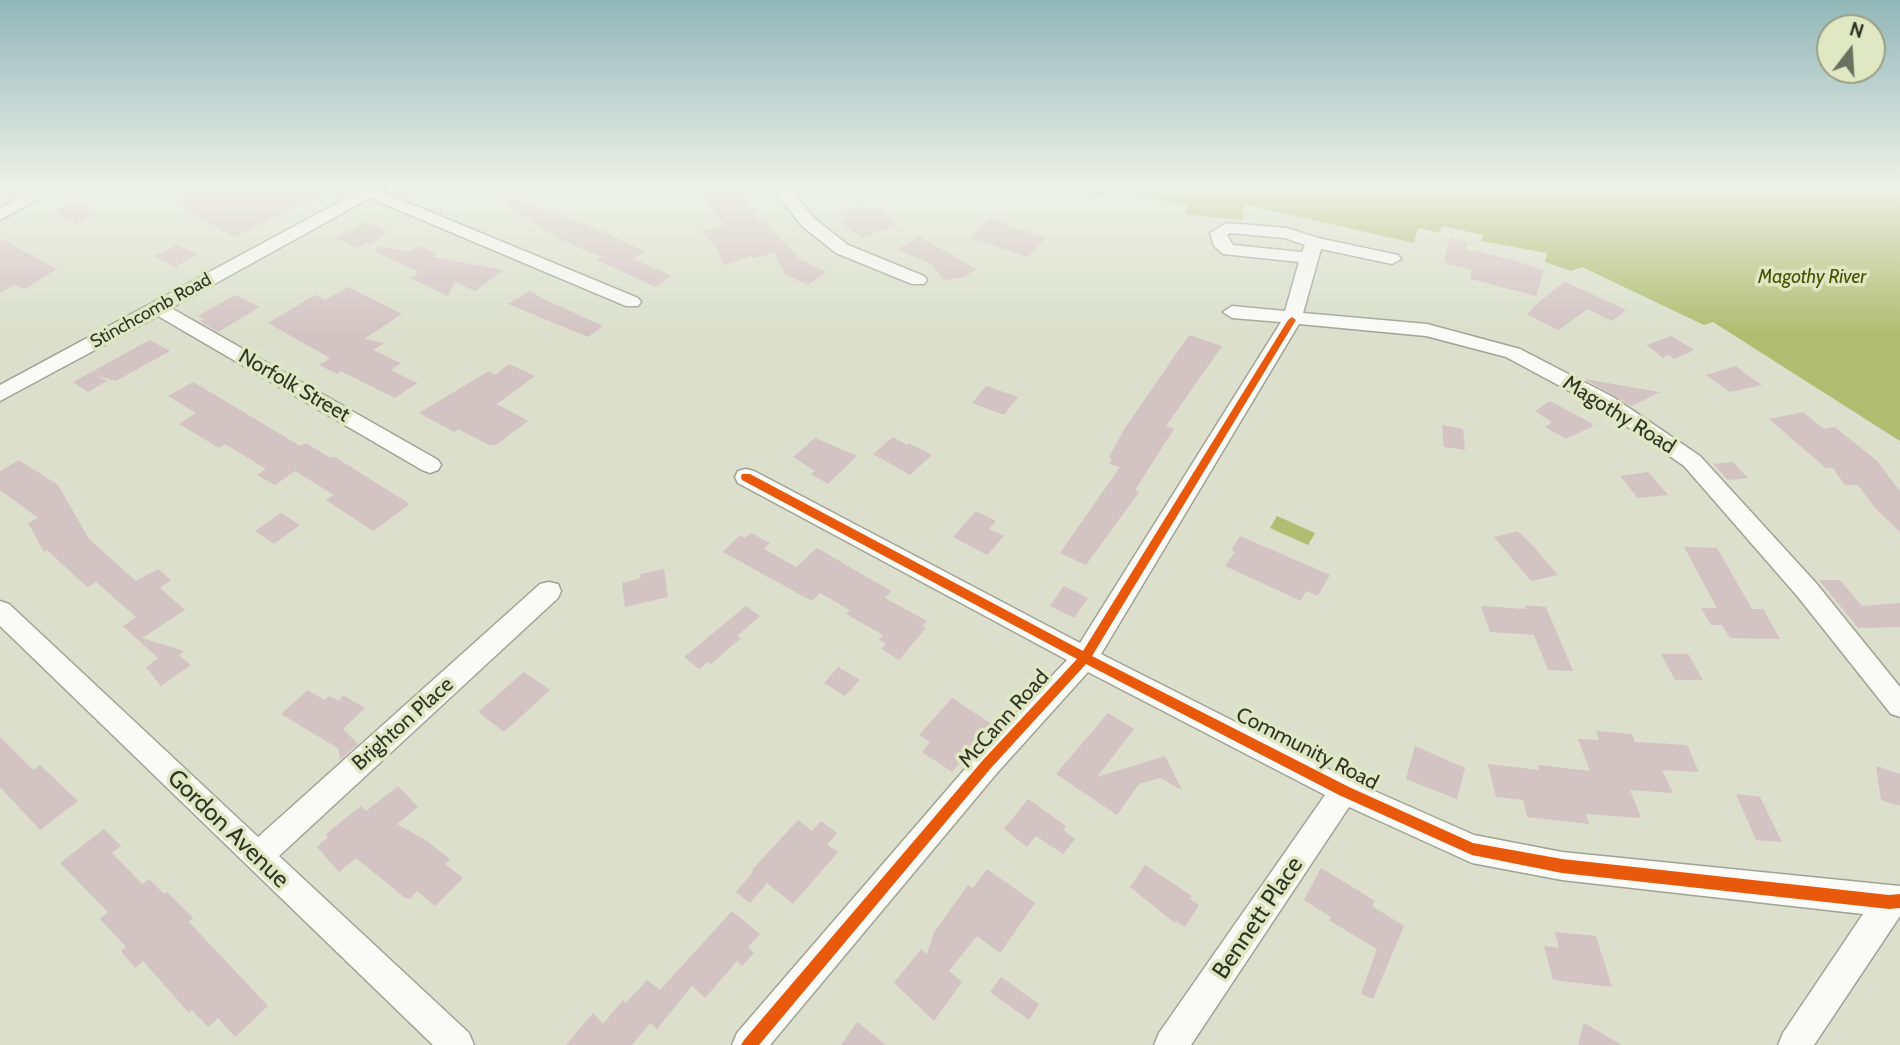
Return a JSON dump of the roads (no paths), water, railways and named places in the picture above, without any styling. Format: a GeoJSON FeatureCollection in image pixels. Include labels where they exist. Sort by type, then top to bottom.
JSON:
{"type":"FeatureCollection","features":[{"type":"Feature","properties":{"kind":"street","name":"Stinchcomb Road"},"geometry":{"type":"LineString","coordinates":[[0,394],[287,237]]}},
{"type":"Feature","properties":{"kind":"street"},"geometry":{"type":"LineString","coordinates":[[481,237],[632,302]]}},
{"type":"Feature","properties":{"kind":"street"},"geometry":{"type":"LineString","coordinates":[[827,237],[842,249],[918,280]]}},
{"type":"Feature","properties":{"kind":"street","name":"McCann Road"},"geometry":{"type":"LineString","coordinates":[[749,1045],[987,764],[1085,658],[1292,320],[1312,250],[1392,259]]}},
{"type":"Feature","properties":{"kind":"street","name":"Norfolk Street"},"geometry":{"type":"LineString","coordinates":[[158,307],[430,465]]}},
{"type":"Feature","properties":{"kind":"street","name":"Magothy Road"},"geometry":{"type":"LineString","coordinates":[[1232,312],[1292,320],[1427,330],[1513,353],[1606,402],[1692,461],[1807,590],[1900,706]]}},
{"type":"Feature","properties":{"kind":"street","name":"Community Road"},"geometry":{"type":"LineString","coordinates":[[746,477],[1085,658],[1344,791],[1472,849],[1562,866],[1894,902]]}},
{"type":"Feature","properties":{"kind":"street","name":"Brighton Place"},"geometry":{"type":"LineString","coordinates":[[257,857],[549,591]]}},
{"type":"Feature","properties":{"kind":"street","name":"Gordon Avenue"},"geometry":{"type":"LineString","coordinates":[[0,611],[457,1045]]}},
{"type":"Feature","properties":{"kind":"street","name":"Bennett Place"},"geometry":{"type":"LineString","coordinates":[[1171,1045],[1344,791]]}},
{"type":"Feature","properties":{"kind":"street"},"geometry":{"type":"LineString","coordinates":[[1795,1045],[1894,902]]}},
{"type":"Feature","properties":{"kind":"water"},"geometry":{"type":"Polygon","coordinates":[[[1387,237],[1416,237],[1414,243],[1387,237]]]}},
{"type":"Feature","properties":{"kind":"water","name":"Magothy River"},"geometry":{"type":"Polygon","coordinates":[[[1482,237],[1900,237],[1900,441],[1713,322],[1704,325],[1582,267],[1571,271],[1545,262],[1547,253],[1481,241],[1482,237]]]}},
{"type":"Feature","properties":{"kind":"water"},"geometry":{"type":"Polygon","coordinates":[[[1277,516],[1315,533],[1308,545],[1270,528],[1277,516]]]}}]}
